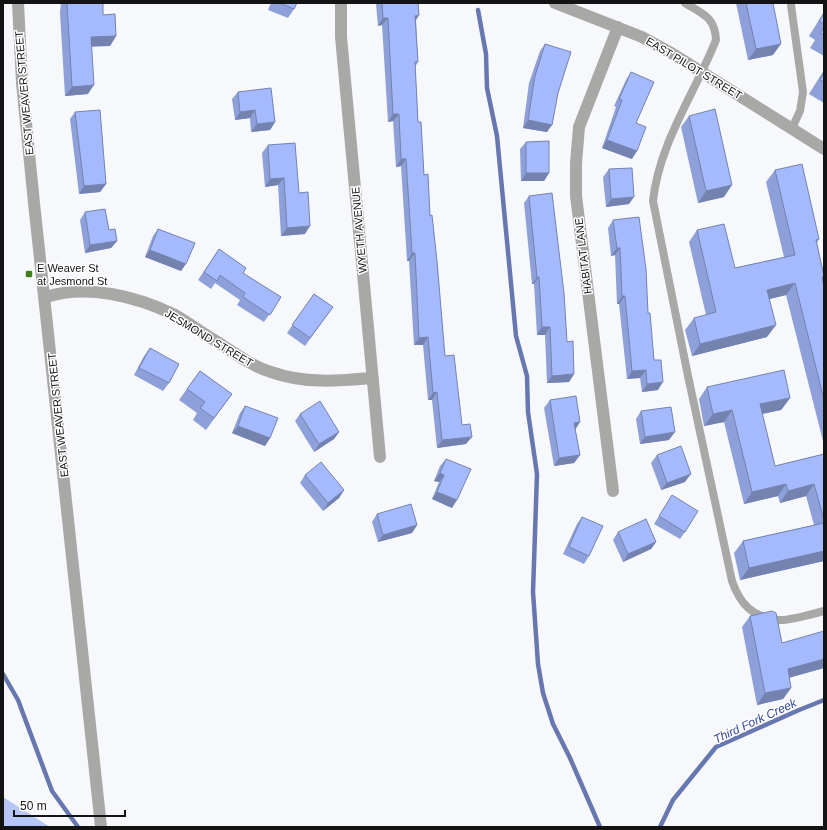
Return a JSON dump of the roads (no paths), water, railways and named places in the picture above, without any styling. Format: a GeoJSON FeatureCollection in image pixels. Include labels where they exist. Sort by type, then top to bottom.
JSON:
{"type":"FeatureCollection","features":[{"type":"Feature","properties":{"kind":"street","name":"EAST WEAVER STREET"},"geometry":{"type":"LineString","coordinates":[[18,3],[22,83],[46,297],[101,827]]}},
{"type":"Feature","properties":{"kind":"street","name":"WYETH AVENUE"},"geometry":{"type":"LineString","coordinates":[[341,3],[341,37],[380,457]]}},
{"type":"Feature","properties":{"kind":"street","name":"EAST PILOT STREET"},"geometry":{"type":"LineString","coordinates":[[555,3],[642,37],[702,71],[824,149]]}},
{"type":"Feature","properties":{"kind":"street","name":"HABITAT LANE"},"geometry":{"type":"LineString","coordinates":[[613,491],[576,196],[576,163],[579,127],[618,27]]}},
{"type":"Feature","properties":{"kind":"street","name":"JESMOND STREET"},"geometry":{"type":"LineString","coordinates":[[46,297],[58,293],[83,291],[113,295],[139,302],[176,316],[249,362],[269,372],[290,378],[332,381],[373,378]]}},
{"type":"Feature","properties":{"kind":"lane"},"geometry":{"type":"LineString","coordinates":[[685,3],[706,15],[712,21],[716,29],[716,40],[663,156],[655,180],[653,201],[684,361],[732,581],[737,596],[746,608],[765,616],[779,620],[824,611]]}},
{"type":"Feature","properties":{"kind":"lane"},"geometry":{"type":"LineString","coordinates":[[791,5],[803,92],[800,111],[792,128]]}},
{"type":"Feature","properties":{"kind":"waterway"},"geometry":{"type":"LineString","coordinates":[[478,10],[486,54],[487,88],[497,136],[516,336],[527,376],[528,412],[537,474],[533,592],[538,664],[543,693],[553,724],[570,758],[600,827]]}},
{"type":"Feature","properties":{"kind":"waterway"},"geometry":{"type":"LineString","coordinates":[[3,674],[18,700],[52,791],[78,827]]}},
{"type":"Feature","properties":{"kind":"waterway","name":"Third Fork Creek"},"geometry":{"type":"LineString","coordinates":[[660,827],[673,800],[716,747],[824,700]]}},
{"type":"Feature","properties":{"kind":"place","name":"E Weaver St at Jesmond St"},"geometry":{"type":"Point","coordinates":[29,274]}}]}
